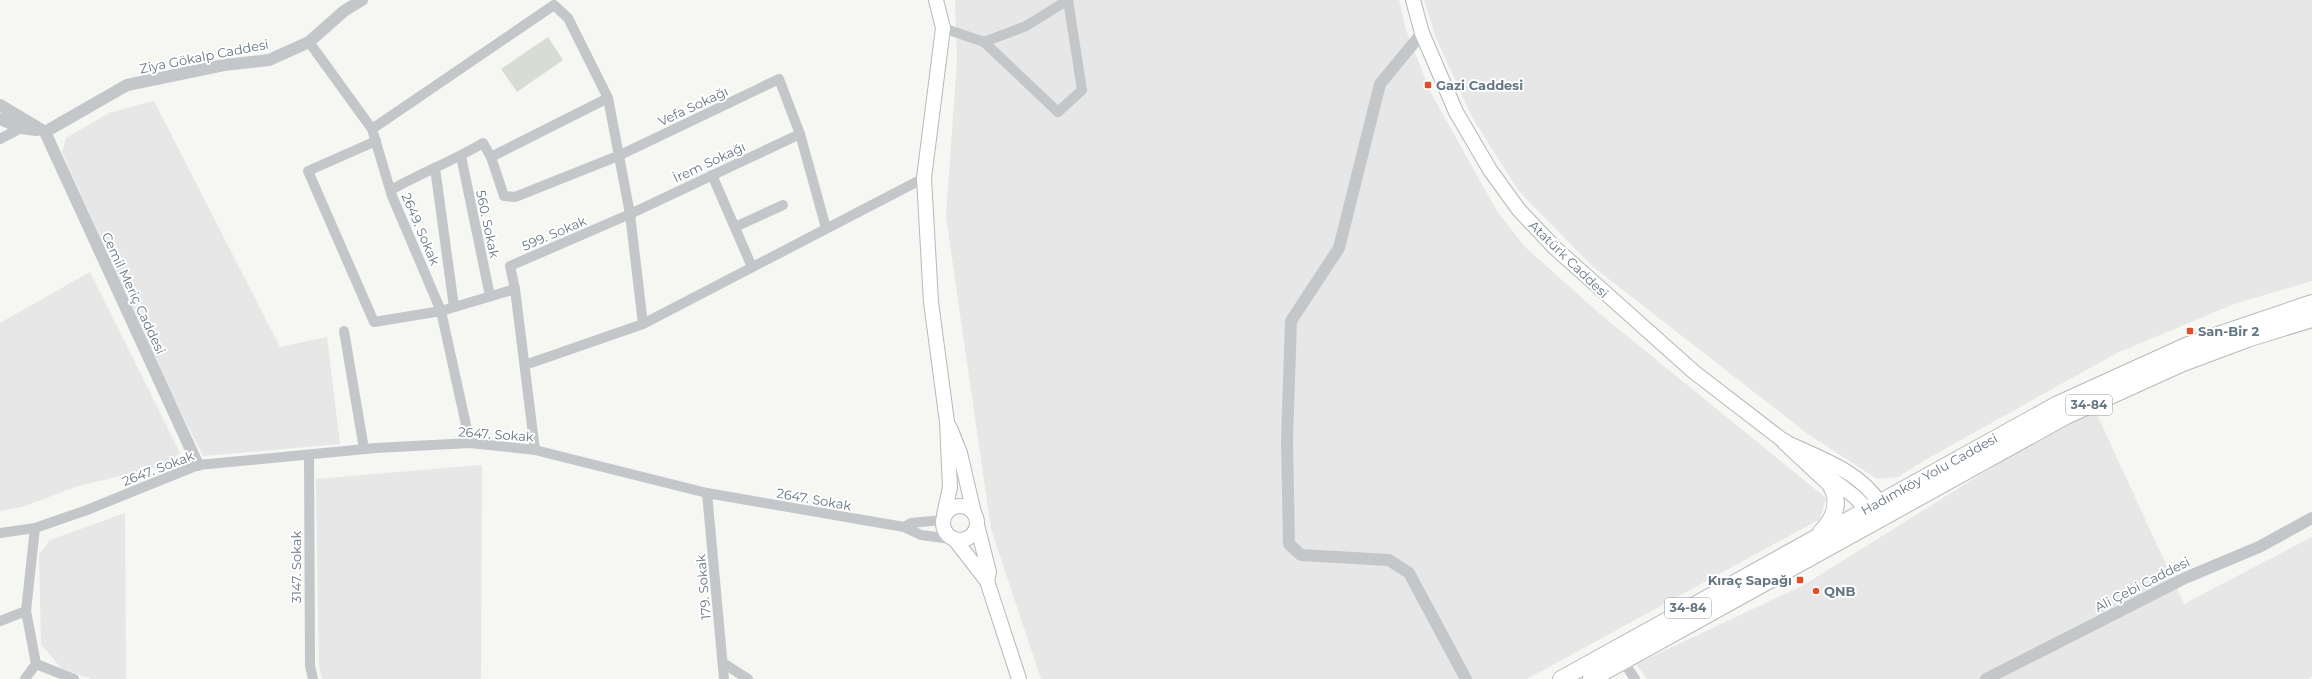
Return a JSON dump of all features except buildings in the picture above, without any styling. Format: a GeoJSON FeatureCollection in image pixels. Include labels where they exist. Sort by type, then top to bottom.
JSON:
{"type":"FeatureCollection","features":[{"type":"Feature","properties":{"kind":"main road"},"geometry":{"type":"LineString","coordinates":[[936,0],[942,28],[924,178],[931,302],[947,422],[950,487],[943,517],[944,530],[987,581],[1019,679]]}},
{"type":"Feature","properties":{"kind":"main road","name":"Atatürk Caddesi"},"geometry":{"type":"LineString","coordinates":[[1413,0],[1422,32],[1456,112],[1490,170],[1519,210],[1554,248],[1694,372],[1874,511]]}},
{"type":"Feature","properties":{"kind":"main road","name":"Hadımköy Yolu Caddesi"},"geometry":{"type":"LineString","coordinates":[[1591,679],[1805,561],[1874,511],[2020,423],[2101,383],[2188,344],[2312,303]]}},
{"type":"Feature","properties":{"kind":"main road","name":"Hadımköy Yolu Caddesi"},"geometry":{"type":"LineString","coordinates":[[1561,679],[1815,537],[1874,511],[2108,397],[2196,358],[2312,318]]}},
{"type":"Feature","properties":{"kind":"main road"},"geometry":{"type":"LineString","coordinates":[[947,422],[960,453],[989,572],[987,581]]}},
{"type":"Feature","properties":{"kind":"main road"},"geometry":{"type":"LineString","coordinates":[[1784,442],[1830,484],[1835,492],[1836,502],[1834,515],[1829,524],[1815,537]]}},
{"type":"Feature","properties":{"kind":"main road"},"geometry":{"type":"LineString","coordinates":[[943,517],[952,508],[964,506],[975,519]]}},
{"type":"Feature","properties":{"kind":"main road"},"geometry":{"type":"LineString","coordinates":[[954,540],[968,539],[972,536],[975,519]]}},
{"type":"Feature","properties":{"kind":"street","name":"Ziya Gökalp Caddesi"},"geometry":{"type":"LineString","coordinates":[[45,132],[127,85],[224,65],[269,60],[309,42],[344,11],[362,0]]}},
{"type":"Feature","properties":{"kind":"street"},"geometry":{"type":"LineString","coordinates":[[942,28],[984,42],[1058,112],[1082,90],[1068,0],[1026,26],[984,42]]}},
{"type":"Feature","properties":{"kind":"street"},"geometry":{"type":"LineString","coordinates":[[372,129],[554,5],[568,18],[608,98],[630,214],[643,324]]}},
{"type":"Feature","properties":{"kind":"street"},"geometry":{"type":"LineString","coordinates":[[1422,32],[1380,84],[1339,248],[1291,321],[1287,440],[1289,544],[1301,555],[1389,560],[1408,573],[1466,679]]}},
{"type":"Feature","properties":{"kind":"street","name":"2649. Sokak"},"geometry":{"type":"LineString","coordinates":[[309,42],[372,129],[391,190],[440,310],[470,443]]}},
{"type":"Feature","properties":{"kind":"street","name":"Vefa Sokağı"},"geometry":{"type":"LineString","coordinates":[[491,157],[504,196],[515,197],[618,156],[779,79],[800,134]]}},
{"type":"Feature","properties":{"kind":"street"},"geometry":{"type":"LineString","coordinates":[[391,190],[461,156],[483,143],[491,157],[608,98]]}},
{"type":"Feature","properties":{"kind":"street"},"geometry":{"type":"LineString","coordinates":[[0,105],[45,132]]}},
{"type":"Feature","properties":{"kind":"street"},"geometry":{"type":"LineString","coordinates":[[0,119],[20,128],[45,132]]}},
{"type":"Feature","properties":{"kind":"street"},"geometry":{"type":"LineString","coordinates":[[0,139],[20,128]]}},
{"type":"Feature","properties":{"kind":"street","name":"Cemil Meriç Caddesi"},"geometry":{"type":"LineString","coordinates":[[45,132],[198,465]]}},
{"type":"Feature","properties":{"kind":"street"},"geometry":{"type":"LineString","coordinates":[[800,134],[826,228]]}},
{"type":"Feature","properties":{"kind":"street","name":"İrem Sokağı"},"geometry":{"type":"LineString","coordinates":[[630,214],[800,134]]}},
{"type":"Feature","properties":{"kind":"street"},"geometry":{"type":"LineString","coordinates":[[376,141],[308,171],[374,322],[454,307],[515,288],[536,450]]}},
{"type":"Feature","properties":{"kind":"street","name":"560. Sokak"},"geometry":{"type":"LineString","coordinates":[[461,156],[490,296]]}},
{"type":"Feature","properties":{"kind":"street"},"geometry":{"type":"LineString","coordinates":[[435,168],[454,307]]}},
{"type":"Feature","properties":{"kind":"street"},"geometry":{"type":"LineString","coordinates":[[712,175],[752,267]]}},
{"type":"Feature","properties":{"kind":"street"},"geometry":{"type":"LineString","coordinates":[[525,365],[643,324],[924,178]]}},
{"type":"Feature","properties":{"kind":"street"},"geometry":{"type":"LineString","coordinates":[[735,227],[783,206]]}},
{"type":"Feature","properties":{"kind":"street","name":"599. Sokak"},"geometry":{"type":"LineString","coordinates":[[515,288],[510,266],[630,214]]}},
{"type":"Feature","properties":{"kind":"street"},"geometry":{"type":"LineString","coordinates":[[344,331],[364,450]]}},
{"type":"Feature","properties":{"kind":"street","name":"2647. Sokak"},"geometry":{"type":"LineString","coordinates":[[35,528],[87,510],[198,465],[364,450],[470,443],[536,450],[707,493],[904,528],[921,535],[954,540]]}},
{"type":"Feature","properties":{"kind":"street","name":"3147. Sokak"},"geometry":{"type":"LineString","coordinates":[[309,455],[310,666],[312,679]]}},
{"type":"Feature","properties":{"kind":"street","name":"179. Sokak"},"geometry":{"type":"LineString","coordinates":[[707,493],[724,679]]}},
{"type":"Feature","properties":{"kind":"street"},"geometry":{"type":"LineString","coordinates":[[904,528],[911,523],[943,517]]}},
{"type":"Feature","properties":{"kind":"street","name":"Ali Çebi Caddesi"},"geometry":{"type":"LineString","coordinates":[[1986,679],[2185,578],[2259,547],[2312,518]]}},
{"type":"Feature","properties":{"kind":"street"},"geometry":{"type":"LineString","coordinates":[[0,533],[35,528],[26,611],[36,664],[25,679]]}},
{"type":"Feature","properties":{"kind":"street"},"geometry":{"type":"LineString","coordinates":[[0,621],[26,611]]}},
{"type":"Feature","properties":{"kind":"street"},"geometry":{"type":"LineString","coordinates":[[1623,661],[1635,679]]}},
{"type":"Feature","properties":{"kind":"street"},"geometry":{"type":"LineString","coordinates":[[723,663],[748,679]]}},
{"type":"Feature","properties":{"kind":"street"},"geometry":{"type":"LineString","coordinates":[[36,664],[74,679]]}},
{"type":"Feature","properties":{"kind":"shaded area"},"geometry":{"type":"Polygon","coordinates":[[[955,0],[1399,0],[1406,30],[1431,93],[1497,211],[1525,247],[1600,314],[1826,498],[1820,519],[1527,679],[1041,679],[991,529],[946,216],[957,61],[955,0]]]}},
{"type":"Feature","properties":{"kind":"shaded area"},"geometry":{"type":"Polygon","coordinates":[[[1424,0],[2312,0],[2312,281],[2234,304],[2117,353],[1923,461],[1898,477],[1877,479],[1808,434],[1592,266],[1518,190],[1472,117],[1436,38],[1424,0]]]}},
{"type":"Feature","properties":{"kind":"shaded area"},"geometry":{"type":"Polygon","coordinates":[[[548,37],[563,60],[517,92],[501,69],[548,37]]]}},
{"type":"Feature","properties":{"kind":"shaded area"},"geometry":{"type":"Polygon","coordinates":[[[154,101],[280,347],[327,337],[340,444],[203,456],[166,383],[62,152],[66,138],[109,113],[154,101]]]}},
{"type":"Feature","properties":{"kind":"shaded area"},"geometry":{"type":"Polygon","coordinates":[[[90,272],[180,453],[169,464],[75,487],[25,506],[0,511],[0,323],[90,272]]]}},
{"type":"Feature","properties":{"kind":"shaded area"},"geometry":{"type":"Polygon","coordinates":[[[2096,412],[2184,604],[2312,537],[2312,676],[2308,679],[1647,679],[1636,664],[1802,586],[2060,425],[2096,412]]]}},
{"type":"Feature","properties":{"kind":"shaded area"},"geometry":{"type":"Polygon","coordinates":[[[482,465],[481,679],[322,679],[319,666],[316,479],[482,465]]]}},
{"type":"Feature","properties":{"kind":"shaded area"},"geometry":{"type":"Polygon","coordinates":[[[125,513],[126,679],[91,679],[61,668],[41,644],[39,554],[50,540],[125,513]]]}},
{"type":"Feature","properties":{"kind":"place","name":"Gazi Caddesi"},"geometry":{"type":"Point","coordinates":[1428,85]}},
{"type":"Feature","properties":{"kind":"place","name":"San-Bir 2"},"geometry":{"type":"Point","coordinates":[2190,331]}},
{"type":"Feature","properties":{"kind":"place","name":"Kıraç Sapağı"},"geometry":{"type":"Point","coordinates":[1800,580]}},
{"type":"Feature","properties":{"kind":"place","name":"QNB"},"geometry":{"type":"Point","coordinates":[1816,591]}}]}
